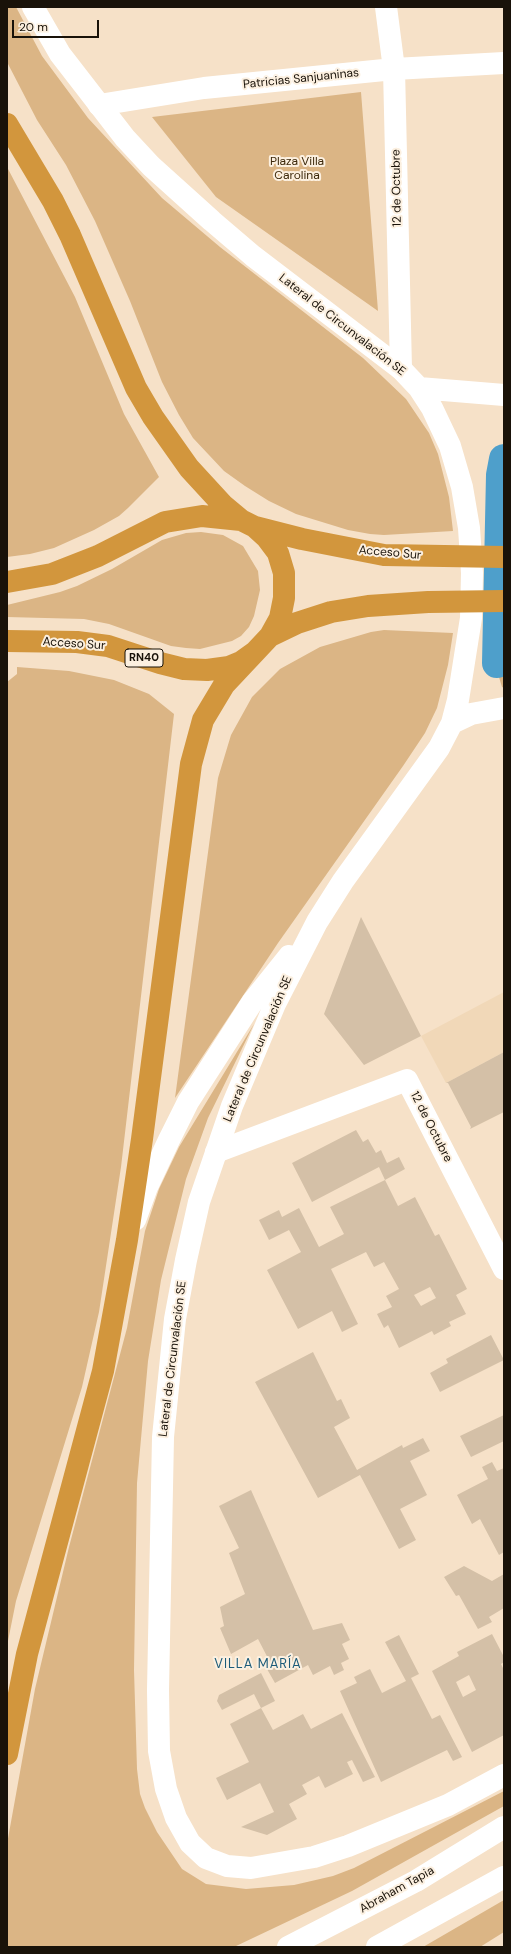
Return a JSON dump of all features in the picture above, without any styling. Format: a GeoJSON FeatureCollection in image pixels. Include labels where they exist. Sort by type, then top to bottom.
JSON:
{"type":"FeatureCollection","features":[{"type":"Feature","properties":{"kind":"highway"},"geometry":{"type":"LineString","coordinates":[[7,124],[31,163],[70,235],[125,364],[153,417],[189,468],[223,505],[248,523]]}},
{"type":"Feature","properties":{"kind":"highway","name":"Acceso Sur"},"geometry":{"type":"LineString","coordinates":[[7,582],[52,574],[75,566],[165,522],[202,516],[248,523],[302,539],[384,555],[504,557]]}},
{"type":"Feature","properties":{"kind":"highway","name":"Acceso Sur"},"geometry":{"type":"LineString","coordinates":[[7,641],[76,642],[108,646],[160,663],[184,669],[207,670],[229,667],[241,662],[255,652],[270,636],[280,618],[284,598],[284,573],[278,553],[266,537],[248,523]]}},
{"type":"Feature","properties":{"kind":"highway","name":"Acceso Sur"},"geometry":{"type":"LineString","coordinates":[[270,636],[297,623],[332,612],[385,604],[504,601]]}},
{"type":"Feature","properties":{"kind":"highway"},"geometry":{"type":"LineString","coordinates":[[7,1754],[27,1654],[103,1371],[127,1240],[152,1071],[191,764],[203,720],[224,685],[255,652]]}},
{"type":"Feature","properties":{"kind":"street","name":"Lateral de Circunvalación SE"},"geometry":{"type":"LineString","coordinates":[[33,7],[60,54],[99,105],[151,166],[253,256],[401,369],[419,388],[432,408],[450,446],[462,486],[470,528],[472,573],[471,618],[458,700],[452,723],[439,748],[347,874],[317,922],[275,1004],[232,1106],[199,1202],[175,1319],[163,1437],[158,1690],[159,1750],[166,1789],[176,1818],[190,1843],[206,1858],[227,1866],[251,1868],[301,1860],[348,1846],[448,1805],[504,1775]]}},
{"type":"Feature","properties":{"kind":"street","name":"12 de Octubre"},"geometry":{"type":"LineString","coordinates":[[386,7],[394,69],[401,369]]}},
{"type":"Feature","properties":{"kind":"street","name":"Patricias Sanjuaninas"},"geometry":{"type":"LineString","coordinates":[[99,105],[204,88],[394,69],[504,63]]}},
{"type":"Feature","properties":{"kind":"street"},"geometry":{"type":"LineString","coordinates":[[7,113],[31,163]]}},
{"type":"Feature","properties":{"kind":"street"},"geometry":{"type":"LineString","coordinates":[[419,388],[504,395]]}},
{"type":"Feature","properties":{"kind":"street"},"geometry":{"type":"LineString","coordinates":[[452,723],[471,714],[504,708]]}},
{"type":"Feature","properties":{"kind":"street"},"geometry":{"type":"LineString","coordinates":[[127,1240],[147,1187],[168,1140],[188,1102],[253,1001],[317,922]]}},
{"type":"Feature","properties":{"kind":"street","name":"12 de Octubre"},"geometry":{"type":"LineString","coordinates":[[216,1152],[407,1080],[504,1270]]}},
{"type":"Feature","properties":{"kind":"street","name":"Abraham Tapia"},"geometry":{"type":"LineString","coordinates":[[288,1947],[416,1881],[504,1828]]}},
{"type":"Feature","properties":{"kind":"street"},"geometry":{"type":"LineString","coordinates":[[377,1947],[504,1877]]}},
{"type":"Feature","properties":{"kind":"shaded area"},"geometry":{"type":"Polygon","coordinates":[[[504,992],[504,1052],[446,1083],[421,1036],[504,992]]]}},
{"type":"Feature","properties":{"kind":"green space"},"geometry":{"type":"Polygon","coordinates":[[[7,7],[16,7],[42,56],[88,118],[162,198],[220,247],[363,358],[406,399],[429,433],[438,454],[449,497],[453,531],[384,535],[370,534],[348,530],[296,514],[269,501],[224,471],[193,438],[162,382],[130,301],[95,221],[66,165],[37,120],[7,62],[7,7]]]}},
{"type":"Feature","properties":{"kind":"green space","name":"Plaza Villa Carolina"},"geometry":{"type":"Polygon","coordinates":[[[361,92],[378,311],[216,197],[152,117],[361,92]]]}},
{"type":"Feature","properties":{"kind":"green space"},"geometry":{"type":"Polygon","coordinates":[[[7,167],[75,297],[124,414],[159,477],[119,516],[94,530],[54,548],[30,554],[7,557],[7,167]]]}},
{"type":"Feature","properties":{"kind":"green space"},"geometry":{"type":"Polygon","coordinates":[[[201,532],[223,535],[243,546],[258,571],[260,590],[254,616],[249,627],[241,636],[232,641],[200,649],[186,648],[171,646],[109,624],[84,619],[7,617],[7,605],[60,592],[77,586],[112,569],[162,540],[186,533],[201,532]]]}},
{"type":"Feature","properties":{"kind":"green space"},"geometry":{"type":"Polygon","coordinates":[[[384,630],[453,633],[448,665],[437,708],[425,733],[403,766],[278,943],[175,1098],[218,778],[231,735],[252,697],[280,669],[320,647],[371,632],[384,630]]]}},
{"type":"Feature","properties":{"kind":"green space"},"geometry":{"type":"Polygon","coordinates":[[[502,631],[504,631],[504,688],[502,687],[498,674],[502,631]]]}},
{"type":"Feature","properties":{"kind":"green space"},"geometry":{"type":"Polygon","coordinates":[[[17,667],[69,671],[114,680],[149,694],[174,714],[121,1167],[99,1312],[82,1387],[16,1601],[7,1646],[7,682],[17,674],[17,667]]]}},
{"type":"Feature","properties":{"kind":"green space"},"geometry":{"type":"Polygon","coordinates":[[[254,1024],[208,1118],[186,1179],[161,1280],[148,1361],[137,1483],[134,1670],[137,1769],[140,1794],[157,1832],[182,1869],[206,1884],[246,1889],[294,1885],[333,1876],[354,1868],[504,1791],[504,1806],[352,1891],[234,1947],[7,1947],[7,1844],[35,1689],[69,1547],[127,1328],[145,1231],[159,1189],[179,1147],[254,1024]]]}},
{"type":"Feature","properties":{"kind":"green space"},"geometry":{"type":"Polygon","coordinates":[[[504,1900],[504,1932],[480,1947],[423,1947],[504,1900]]]}},
{"type":"Feature","properties":{"kind":"building"},"geometry":{"type":"Polygon","coordinates":[[[361,917],[421,1036],[364,1065],[324,1014],[361,917]]]}},
{"type":"Feature","properties":{"kind":"building"},"geometry":{"type":"Polygon","coordinates":[[[504,1052],[504,1112],[470,1129],[471,1127],[448,1083],[446,1083],[504,1052]]]}},
{"type":"Feature","properties":{"kind":"building"},"geometry":{"type":"Polygon","coordinates":[[[356,1130],[363,1142],[368,1139],[376,1153],[381,1150],[387,1163],[399,1157],[405,1169],[385,1180],[379,1167],[312,1202],[292,1163],[356,1130]]]}},
{"type":"Feature","properties":{"kind":"building"},"geometry":{"type":"Polygon","coordinates":[[[385,1180],[398,1206],[415,1197],[435,1236],[439,1234],[467,1289],[456,1295],[466,1314],[449,1322],[451,1326],[434,1335],[432,1331],[399,1348],[388,1325],[384,1328],[377,1314],[392,1307],[386,1296],[399,1289],[384,1262],[374,1267],[366,1252],[331,1269],[358,1324],[342,1332],[332,1311],[298,1329],[267,1270],[301,1252],[289,1230],[269,1240],[259,1220],[279,1210],[282,1217],[299,1208],[319,1247],[344,1234],[330,1207],[385,1180]],[[430,1287],[414,1295],[421,1306],[436,1298],[430,1287]]]}},
{"type":"Feature","properties":{"kind":"building"},"geometry":{"type":"Polygon","coordinates":[[[491,1335],[504,1360],[440,1392],[430,1373],[448,1363],[446,1359],[491,1335]]]}},
{"type":"Feature","properties":{"kind":"building"},"geometry":{"type":"Polygon","coordinates":[[[313,1352],[337,1401],[341,1399],[350,1418],[334,1427],[357,1470],[402,1445],[403,1448],[423,1438],[430,1451],[410,1461],[427,1495],[400,1509],[416,1540],[399,1549],[360,1475],[318,1498],[255,1382],[313,1352]]]}},
{"type":"Feature","properties":{"kind":"building"},"geometry":{"type":"Polygon","coordinates":[[[504,1415],[504,1441],[471,1457],[460,1436],[504,1415]]]}},
{"type":"Feature","properties":{"kind":"building"},"geometry":{"type":"Polygon","coordinates":[[[492,1462],[497,1471],[504,1468],[504,1552],[499,1555],[480,1519],[472,1524],[457,1495],[488,1479],[482,1467],[492,1462]]]}},
{"type":"Feature","properties":{"kind":"building"},"geometry":{"type":"Polygon","coordinates":[[[251,1490],[313,1630],[342,1623],[350,1640],[342,1644],[349,1659],[341,1663],[344,1670],[334,1675],[330,1666],[313,1675],[308,1665],[275,1683],[267,1669],[272,1666],[258,1639],[231,1654],[220,1628],[224,1626],[220,1607],[245,1594],[229,1553],[239,1548],[219,1506],[251,1490]]]}},
{"type":"Feature","properties":{"kind":"building"},"geometry":{"type":"Polygon","coordinates":[[[464,1566],[492,1581],[504,1574],[504,1608],[489,1617],[492,1622],[478,1629],[459,1595],[456,1596],[444,1577],[464,1566]]]}},
{"type":"Feature","properties":{"kind":"building"},"geometry":{"type":"Polygon","coordinates":[[[492,1634],[504,1657],[504,1662],[501,1664],[504,1670],[504,1735],[472,1752],[432,1671],[459,1656],[457,1652],[492,1634]],[[469,1675],[456,1682],[463,1697],[476,1690],[469,1675]]]}},
{"type":"Feature","properties":{"kind":"building"},"geometry":{"type":"Polygon","coordinates":[[[399,1635],[419,1674],[411,1678],[432,1719],[440,1715],[462,1757],[453,1761],[447,1750],[381,1782],[340,1691],[357,1683],[354,1677],[370,1669],[382,1693],[406,1681],[385,1642],[399,1635]]]}},
{"type":"Feature","properties":{"kind":"building"},"geometry":{"type":"Polygon","coordinates":[[[261,1673],[275,1701],[261,1708],[254,1694],[222,1710],[217,1701],[219,1695],[261,1673]]]}},
{"type":"Feature","properties":{"kind":"building"},"geometry":{"type":"Polygon","coordinates":[[[261,1708],[273,1730],[303,1714],[311,1729],[342,1713],[375,1777],[363,1782],[352,1760],[347,1762],[353,1774],[325,1788],[319,1776],[302,1785],[307,1794],[289,1804],[297,1819],[267,1835],[241,1827],[274,1812],[260,1783],[227,1800],[216,1778],[249,1762],[230,1724],[261,1708]]]}},
{"type":"Feature","properties":{"kind":"waterway"},"geometry":{"type":"LineString","coordinates":[[497,663],[501,475],[504,459]]}},
{"type":"Feature","properties":{"kind":"district","name":"VILLA MARÍA"},"geometry":{"type":"Point","coordinates":[258,1665]}}]}
